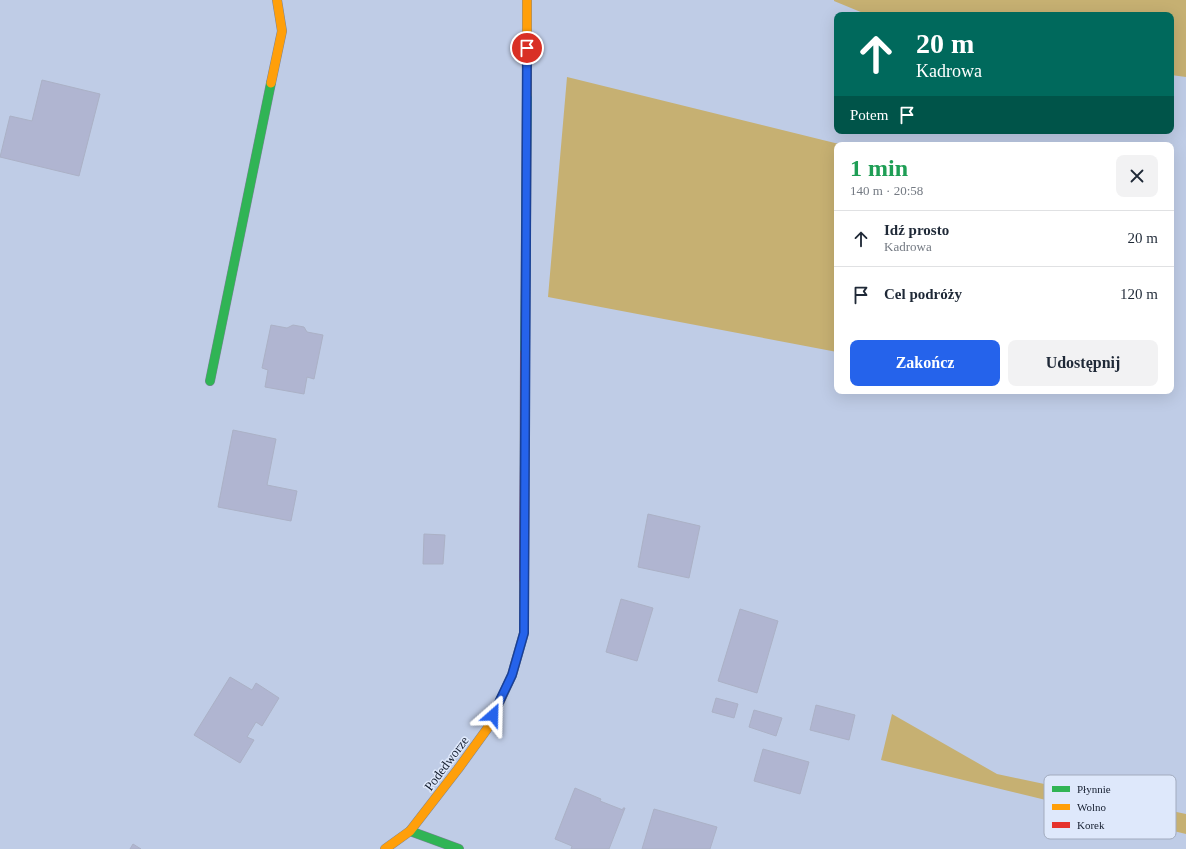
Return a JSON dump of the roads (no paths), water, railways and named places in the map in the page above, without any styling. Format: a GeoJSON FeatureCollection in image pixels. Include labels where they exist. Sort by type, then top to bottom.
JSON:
{"type":"FeatureCollection","features":[{"type":"Feature","properties":{"kind":"street"},"geometry":{"type":"LineString","coordinates":[[210,381],[282,31],[277,0]]}},
{"type":"Feature","properties":{"kind":"street","name":"Podedworze"},"geometry":{"type":"LineString","coordinates":[[385,849],[410,831],[487,729],[512,675],[524,633],[527,0]]}},
{"type":"Feature","properties":{"kind":"street"},"geometry":{"type":"LineString","coordinates":[[410,831],[460,849]]}}]}
